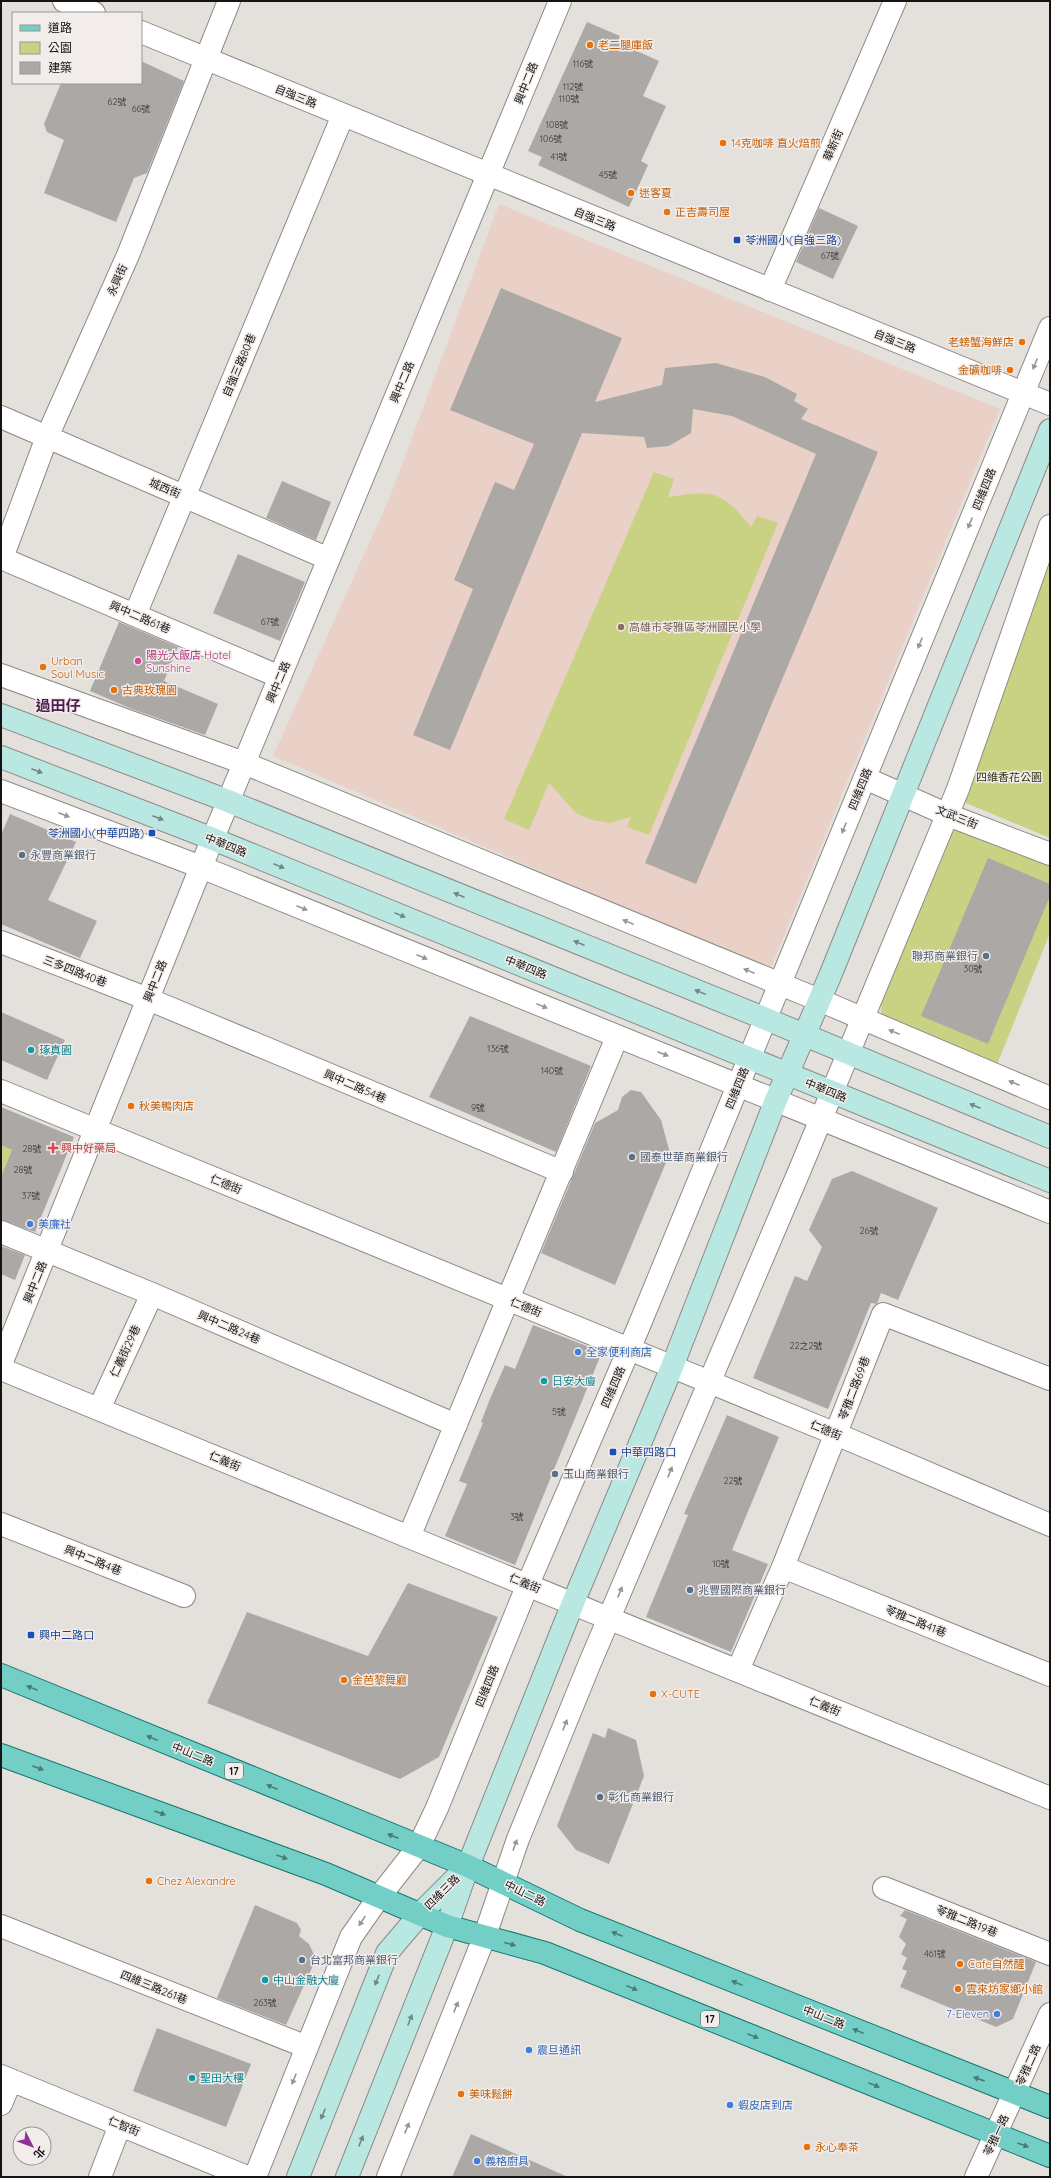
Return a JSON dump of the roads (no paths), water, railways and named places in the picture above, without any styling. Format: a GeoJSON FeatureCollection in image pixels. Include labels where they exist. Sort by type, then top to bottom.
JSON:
{"type":"FeatureCollection","features":[{"type":"Feature","properties":{"kind":"main road"},"geometry":{"type":"LineString","coordinates":[[468,1866],[572,1603],[672,1367],[776,1100],[805,1035],[1050,430]]}},
{"type":"Feature","properties":{"kind":"main road"},"geometry":{"type":"LineString","coordinates":[[1,715],[228,801],[766,1019],[1050,1137]]}},
{"type":"Feature","properties":{"kind":"main road","name":"中華四路"},"geometry":{"type":"LineString","coordinates":[[1,757],[213,839],[1050,1180]]}},
{"type":"Feature","properties":{"kind":"main road","name":"中山二路"},"geometry":{"type":"LineString","coordinates":[[1,1675],[468,1866],[580,1920],[1050,2107]]}},
{"type":"Feature","properties":{"kind":"main road","name":"17"},"geometry":{"type":"LineString","coordinates":[[1,1755],[326,1874],[378,1897],[421,1913],[447,1926],[484,1938],[545,1953],[927,2106],[996,2136],[1050,2156]]}},
{"type":"Feature","properties":{"kind":"main road","name":"四維三路"},"geometry":{"type":"LineString","coordinates":[[298,2177],[387,1953],[421,1913],[468,1866]]}},
{"type":"Feature","properties":{"kind":"main road","name":"四維三路"},"geometry":{"type":"LineString","coordinates":[[347,2177],[447,1926],[468,1866]]}},
{"type":"Feature","properties":{"kind":"street"},"geometry":{"type":"LineString","coordinates":[[64,1],[92,12]]}},
{"type":"Feature","properties":{"kind":"street","name":"永興街"},"geometry":{"type":"LineString","coordinates":[[1,558],[47,437],[128,255],[229,1]]}},
{"type":"Feature","properties":{"kind":"street","name":"興中二路"},"geometry":{"type":"LineString","coordinates":[[1,1364],[47,1252],[94,1130],[228,801],[560,1]]}},
{"type":"Feature","properties":{"kind":"street","name":"華新街"},"geometry":{"type":"LineString","coordinates":[[770,290],[895,1]]}},
{"type":"Feature","properties":{"kind":"street","name":"自強三路"},"geometry":{"type":"LineString","coordinates":[[142,32],[1050,404]]}},
{"type":"Feature","properties":{"kind":"street","name":"自強三路80巷"},"geometry":{"type":"LineString","coordinates":[[135,615],[343,115]]}},
{"type":"Feature","properties":{"kind":"street","name":"四維四路"},"geometry":{"type":"LineString","coordinates":[[419,1846],[528,1584],[629,1349],[1050,328]]}},
{"type":"Feature","properties":{"kind":"street","name":"城西街"},"geometry":{"type":"LineString","coordinates":[[1,417],[328,559]]}},
{"type":"Feature","properties":{"kind":"street"},"geometry":{"type":"LineString","coordinates":[[388,2177],[484,1938],[502,1882],[609,1617],[821,1119],[948,815],[1050,526]]}},
{"type":"Feature","properties":{"kind":"street","name":"興中二路61巷"},"geometry":{"type":"LineString","coordinates":[[1,558],[280,677]]}},
{"type":"Feature","properties":{"kind":"street"},"geometry":{"type":"LineString","coordinates":[[1,675],[244,763],[819,1000],[1050,1098]]}},
{"type":"Feature","properties":{"kind":"street","name":"文武三街"},"geometry":{"type":"LineString","coordinates":[[865,778],[948,815],[1050,854]]}},
{"type":"Feature","properties":{"kind":"street"},"geometry":{"type":"LineString","coordinates":[[1,791],[201,867],[1050,1212]]}},
{"type":"Feature","properties":{"kind":"street","name":"三多四路40巷"},"geometry":{"type":"LineString","coordinates":[[1,942],[148,999]]}},
{"type":"Feature","properties":{"kind":"street","name":"興中二路54巷"},"geometry":{"type":"LineString","coordinates":[[148,999],[562,1172]]}},
{"type":"Feature","properties":{"kind":"street"},"geometry":{"type":"LineString","coordinates":[[409,1537],[617,1037]]}},
{"type":"Feature","properties":{"kind":"street","name":"仁德街"},"geometry":{"type":"LineString","coordinates":[[1,1092],[836,1434],[1050,1526]]}},
{"type":"Feature","properties":{"kind":"street","name":"興中二路24巷"},"geometry":{"type":"LineString","coordinates":[[1,1232],[152,1294],[456,1425]]}},
{"type":"Feature","properties":{"kind":"street","name":"仁義街29巷"},"geometry":{"type":"LineString","coordinates":[[99,1409],[152,1294]]}},
{"type":"Feature","properties":{"kind":"street","name":"苓雅二路69巷"},"geometry":{"type":"LineString","coordinates":[[738,1670],[783,1567],[883,1314],[1050,1379]]}},
{"type":"Feature","properties":{"kind":"street","name":"仁義街"},"geometry":{"type":"LineString","coordinates":[[1,1369],[1050,1798]]}},
{"type":"Feature","properties":{"kind":"street","name":"興中二路4巷"},"geometry":{"type":"LineString","coordinates":[[1,1524],[184,1596]]}},
{"type":"Feature","properties":{"kind":"street","name":"苓雅二路41巷"},"geometry":{"type":"LineString","coordinates":[[783,1567],[1050,1675]]}},
{"type":"Feature","properties":{"kind":"street"},"geometry":{"type":"LineString","coordinates":[[255,2177],[351,1937],[378,1897],[419,1846]]}},
{"type":"Feature","properties":{"kind":"street","name":"苓雅二路19巷"},"geometry":{"type":"LineString","coordinates":[[884,1888],[1050,1954]]}},
{"type":"Feature","properties":{"kind":"street","name":"四維三路261巷"},"geometry":{"type":"LineString","coordinates":[[1,1926],[307,2047]]}},
{"type":"Feature","properties":{"kind":"street","name":"苓雅二路"},"geometry":{"type":"LineString","coordinates":[[1015,2093],[1050,2014]]}},
{"type":"Feature","properties":{"kind":"street"},"geometry":{"type":"LineString","coordinates":[[1,2104],[6,2078]]}},
{"type":"Feature","properties":{"kind":"street","name":"仁智街"},"geometry":{"type":"LineString","coordinates":[[6,2078],[247,2177]]}},
{"type":"Feature","properties":{"kind":"street","name":"苓雅一路"},"geometry":{"type":"LineString","coordinates":[[976,2177],[1015,2093]]}},
{"type":"Feature","properties":{"kind":"street"},"geometry":{"type":"LineString","coordinates":[[100,2177],[120,2125]]}},
{"type":"Feature","properties":{"kind":"place","name":"老二腿庫飯"},"geometry":{"type":"Point","coordinates":[590,45]}},
{"type":"Feature","properties":{"kind":"place","name":"14克咖啡 直火焙煎"},"geometry":{"type":"Point","coordinates":[723,143]}},
{"type":"Feature","properties":{"kind":"place","name":"迷客夏"},"geometry":{"type":"Point","coordinates":[631,193]}},
{"type":"Feature","properties":{"kind":"place","name":"正吉壽司屋"},"geometry":{"type":"Point","coordinates":[667,212]}},
{"type":"Feature","properties":{"kind":"place","name":"苓洲國小(自強三路)"},"geometry":{"type":"Point","coordinates":[737,240]}},
{"type":"Feature","properties":{"kind":"place","name":"老螃蟹海鮮店"},"geometry":{"type":"Point","coordinates":[1022,342]}},
{"type":"Feature","properties":{"kind":"place","name":"金礦咖啡"},"geometry":{"type":"Point","coordinates":[1010,370]}},
{"type":"Feature","properties":{"kind":"place","name":"高雄市苓雅區苓洲國民小學"},"geometry":{"type":"Point","coordinates":[621,627]}},
{"type":"Feature","properties":{"kind":"place","name":"陽光大飯店 Hotel Sunshine"},"geometry":{"type":"Point","coordinates":[138,661]}},
{"type":"Feature","properties":{"kind":"place","name":"Urban Soul Music"},"geometry":{"type":"Point","coordinates":[43,667]}},
{"type":"Feature","properties":{"kind":"place","name":"古典玫瑰園"},"geometry":{"type":"Point","coordinates":[114,690]}},
{"type":"Feature","properties":{"kind":"place","name":"苓洲國小(中華四路)"},"geometry":{"type":"Point","coordinates":[152,833]}},
{"type":"Feature","properties":{"kind":"place","name":"永豐商業銀行"},"geometry":{"type":"Point","coordinates":[22,855]}},
{"type":"Feature","properties":{"kind":"place","name":"聯邦商業銀行"},"geometry":{"type":"Point","coordinates":[986,956]}},
{"type":"Feature","properties":{"kind":"place","name":"琢真園"},"geometry":{"type":"Point","coordinates":[31,1050]}},
{"type":"Feature","properties":{"kind":"place","name":"秋美鴨肉店"},"geometry":{"type":"Point","coordinates":[131,1106]}},
{"type":"Feature","properties":{"kind":"place","name":"興中好藥局"},"geometry":{"type":"Point","coordinates":[53,1148]}},
{"type":"Feature","properties":{"kind":"place","name":"國泰世華商業銀行"},"geometry":{"type":"Point","coordinates":[632,1157]}},
{"type":"Feature","properties":{"kind":"place","name":"美廉社"},"geometry":{"type":"Point","coordinates":[30,1224]}},
{"type":"Feature","properties":{"kind":"place","name":"全家便利商店"},"geometry":{"type":"Point","coordinates":[578,1352]}},
{"type":"Feature","properties":{"kind":"place","name":"日安大廈"},"geometry":{"type":"Point","coordinates":[544,1381]}},
{"type":"Feature","properties":{"kind":"place","name":"中華四路口"},"geometry":{"type":"Point","coordinates":[613,1452]}},
{"type":"Feature","properties":{"kind":"place","name":"玉山商業銀行"},"geometry":{"type":"Point","coordinates":[555,1474]}},
{"type":"Feature","properties":{"kind":"place","name":"兆豐國際商業銀行"},"geometry":{"type":"Point","coordinates":[690,1590]}},
{"type":"Feature","properties":{"kind":"place","name":"興中二路口"},"geometry":{"type":"Point","coordinates":[31,1635]}},
{"type":"Feature","properties":{"kind":"place","name":"金芭黎舞廳"},"geometry":{"type":"Point","coordinates":[344,1680]}},
{"type":"Feature","properties":{"kind":"place","name":"X-CUTE"},"geometry":{"type":"Point","coordinates":[653,1694]}},
{"type":"Feature","properties":{"kind":"place","name":"彰化商業銀行"},"geometry":{"type":"Point","coordinates":[600,1797]}},
{"type":"Feature","properties":{"kind":"place","name":"Chez Alexandre"},"geometry":{"type":"Point","coordinates":[149,1881]}},
{"type":"Feature","properties":{"kind":"place","name":"台北富邦商業銀行"},"geometry":{"type":"Point","coordinates":[302,1960]}},
{"type":"Feature","properties":{"kind":"place","name":"Cafe自然醒"},"geometry":{"type":"Point","coordinates":[960,1964]}},
{"type":"Feature","properties":{"kind":"place","name":"中山金融大廈"},"geometry":{"type":"Point","coordinates":[265,1980]}},
{"type":"Feature","properties":{"kind":"place","name":"雲來坊家鄉小館"},"geometry":{"type":"Point","coordinates":[958,1989]}},
{"type":"Feature","properties":{"kind":"place","name":"7-Eleven"},"geometry":{"type":"Point","coordinates":[997,2014]}},
{"type":"Feature","properties":{"kind":"place","name":"震旦通訊"},"geometry":{"type":"Point","coordinates":[529,2050]}},
{"type":"Feature","properties":{"kind":"place","name":"聖田大樓"},"geometry":{"type":"Point","coordinates":[192,2078]}},
{"type":"Feature","properties":{"kind":"place","name":"美味鬆餅"},"geometry":{"type":"Point","coordinates":[461,2094]}},
{"type":"Feature","properties":{"kind":"place","name":"蝦皮店到店"},"geometry":{"type":"Point","coordinates":[730,2105]}},
{"type":"Feature","properties":{"kind":"place","name":"永心奉茶"},"geometry":{"type":"Point","coordinates":[807,2147]}},
{"type":"Feature","properties":{"kind":"place","name":"義格廚具"},"geometry":{"type":"Point","coordinates":[477,2161]}},
{"type":"Feature","properties":{"kind":"district","name":"過田仔"},"geometry":{"type":"Point","coordinates":[58,706]}},
{"type":"Feature","properties":{"kind":"park label","name":"四維香花公園"},"geometry":{"type":"Point","coordinates":[1009,777]}}]}
